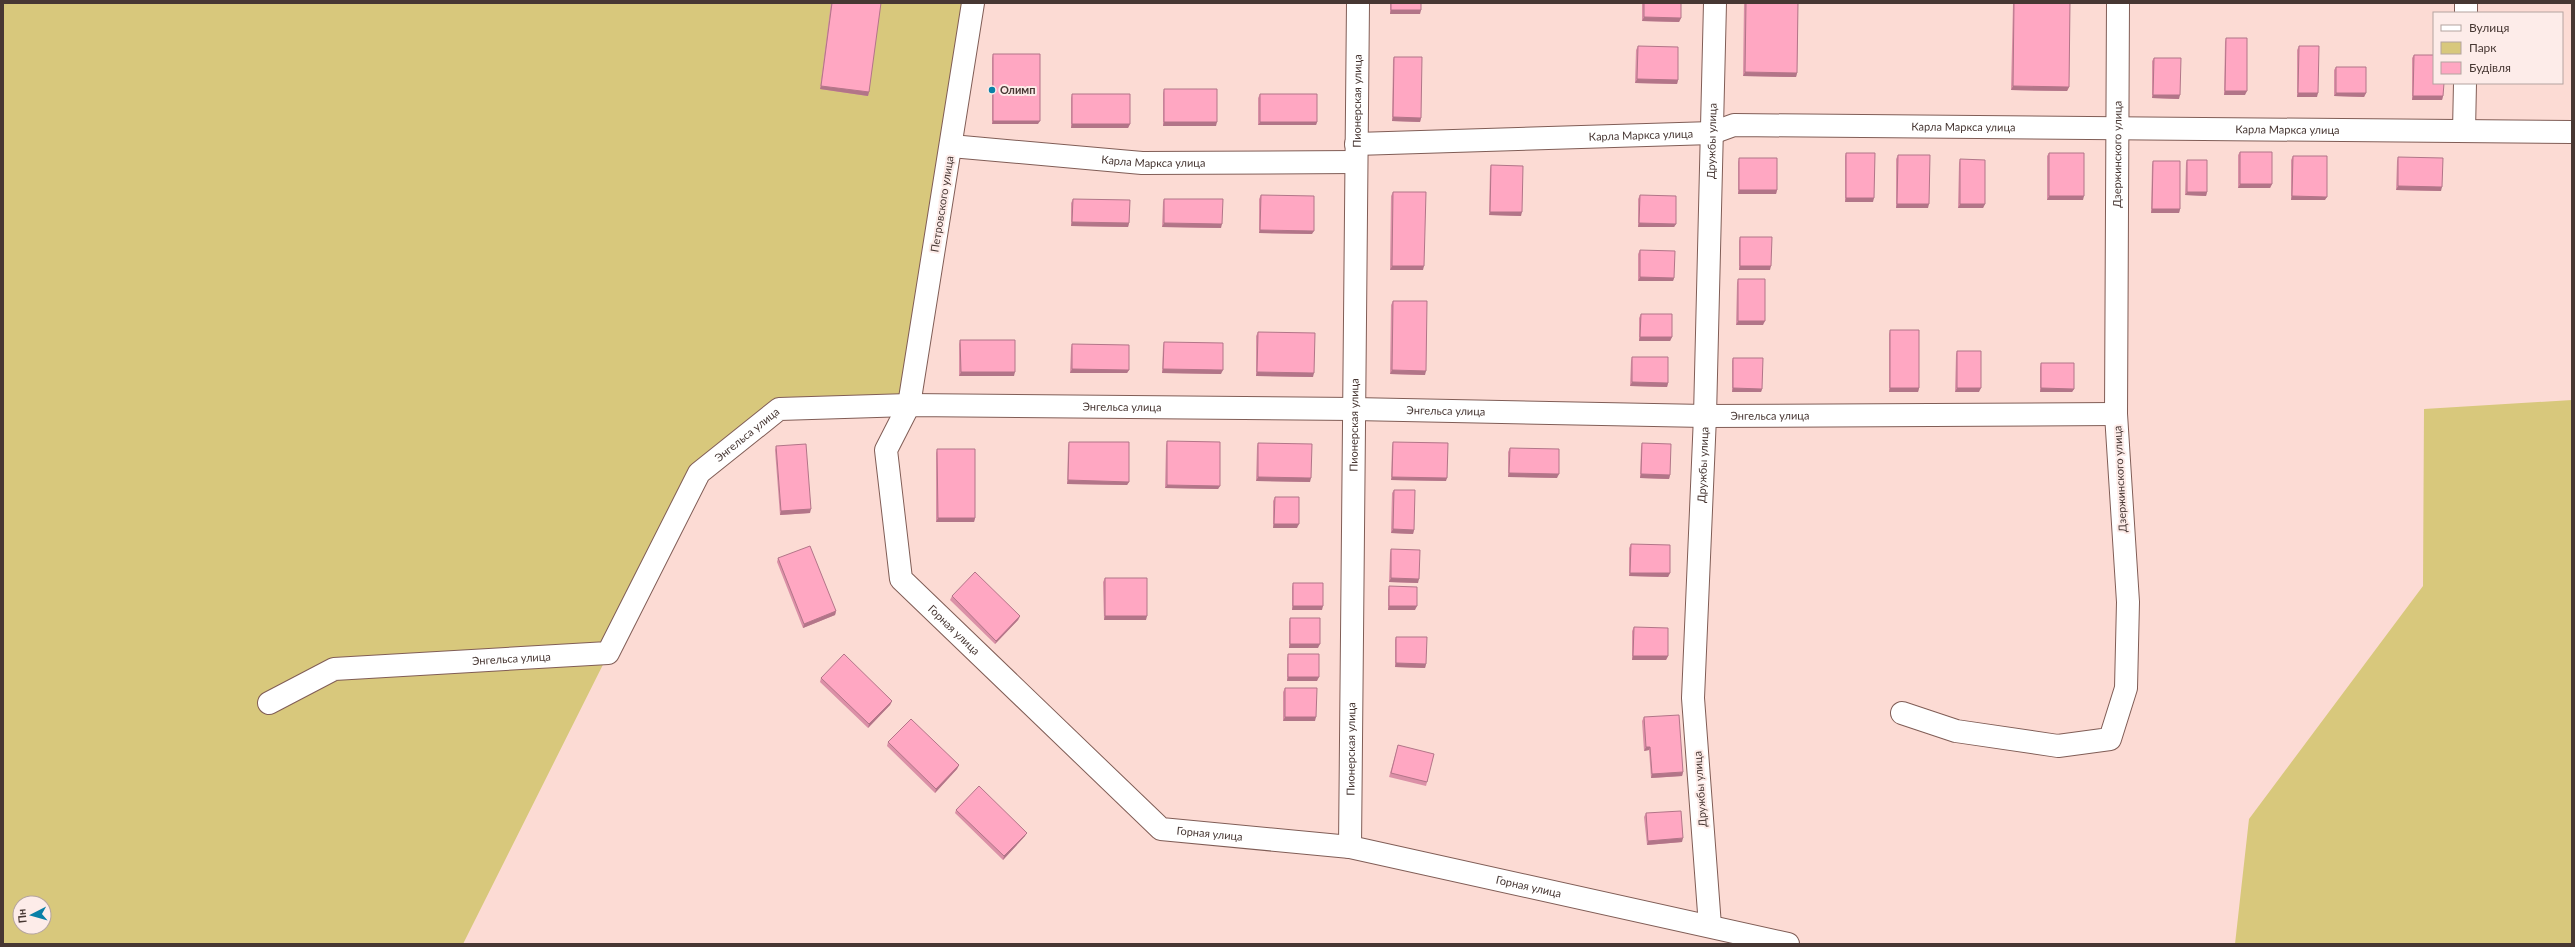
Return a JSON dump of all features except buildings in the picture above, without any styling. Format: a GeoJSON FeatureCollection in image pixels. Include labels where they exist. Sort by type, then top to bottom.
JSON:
{"type":"FeatureCollection","features":[{"type":"Feature","properties":{"kind":"street","name":"Петровского улица"},"geometry":{"type":"LineString","coordinates":[[909,405],[973,3]]}},
{"type":"Feature","properties":{"kind":"street","name":"Пионерская улица"},"geometry":{"type":"LineString","coordinates":[[1350,847],[1358,3]]}},
{"type":"Feature","properties":{"kind":"street","name":"Дружбы улица"},"geometry":{"type":"LineString","coordinates":[[1710,926],[1693,698],[1705,416],[1715,3]]}},
{"type":"Feature","properties":{"kind":"street","name":"Дзержинского улица"},"geometry":{"type":"LineString","coordinates":[[1902,713],[1956,731],[2058,746],[2110,740],[2126,688],[2128,602],[2116,414],[2118,3]]}},
{"type":"Feature","properties":{"kind":"street"},"geometry":{"type":"LineString","coordinates":[[2464,131],[2465,84]]}},
{"type":"Feature","properties":{"kind":"street","name":"Карла Маркса улица"},"geometry":{"type":"LineString","coordinates":[[951,146],[1142,163],[1356,153],[1712,133],[1734,125],[2118,130],[2572,132]]}},
{"type":"Feature","properties":{"kind":"street","name":"Энгельса улица"},"geometry":{"type":"LineString","coordinates":[[269,703],[334,669],[608,653],[699,473],[779,408],[909,405],[1354,409],[1705,416],[2116,414]]}},
{"type":"Feature","properties":{"kind":"street","name":"Горная улица"},"geometry":{"type":"LineString","coordinates":[[909,405],[886,450],[901,579],[1161,829],[1350,847],[1788,944]]}},
{"type":"Feature","properties":{"kind":"green space"},"geometry":{"type":"Polygon","coordinates":[[[3,3],[973,3],[909,405],[779,409],[699,473],[463,944],[3,944],[3,3]]]}},
{"type":"Feature","properties":{"kind":"green space"},"geometry":{"type":"Polygon","coordinates":[[[2572,400],[2572,944],[2235,944],[2249,819],[2423,586],[2424,409],[2572,400]]]}},
{"type":"Feature","properties":{"kind":"place","name":"Олимп"},"geometry":{"type":"Point","coordinates":[992,90]}}]}
